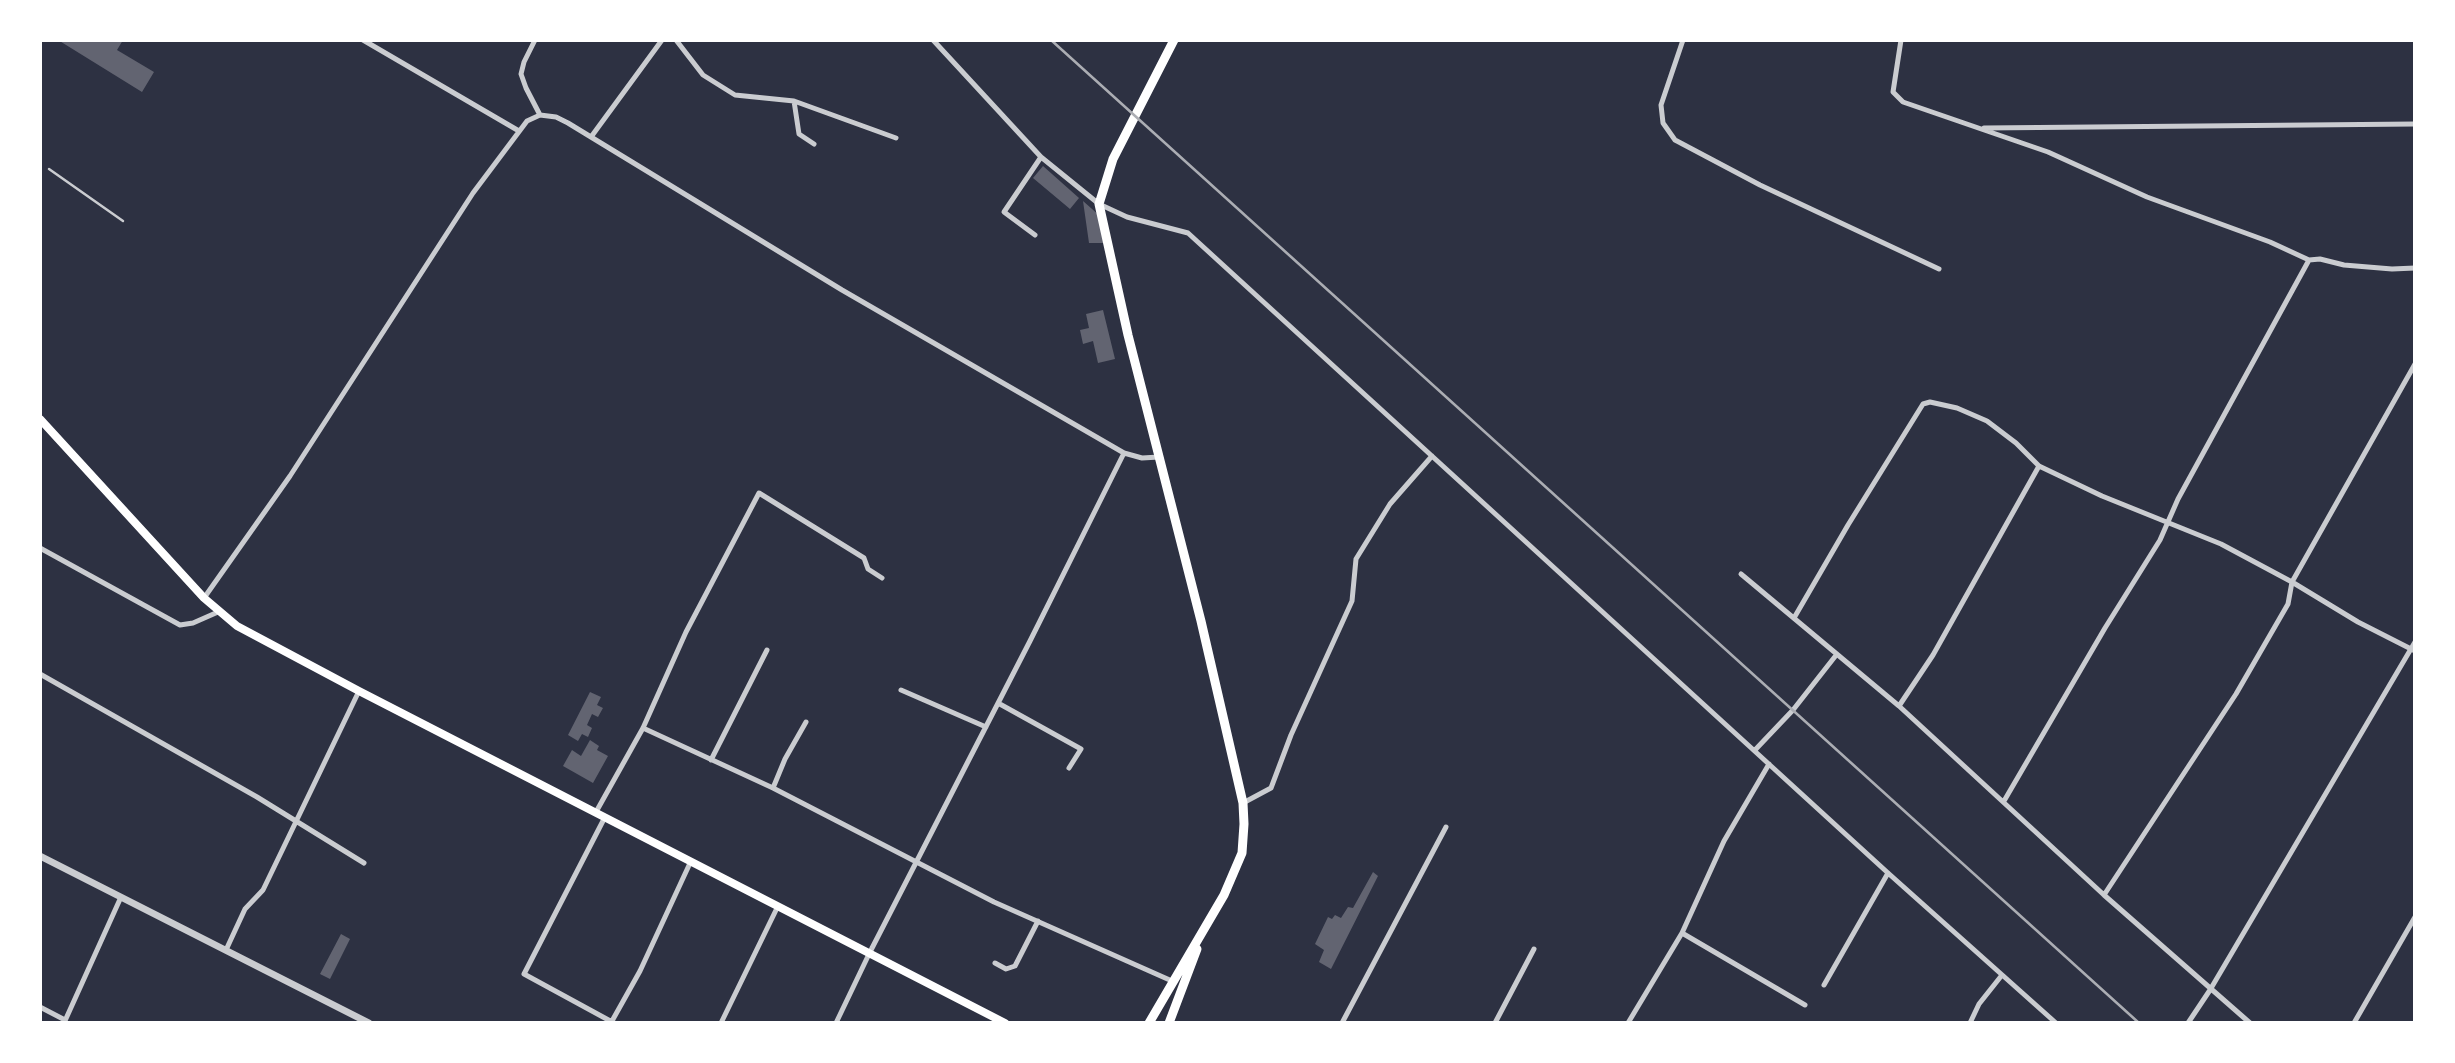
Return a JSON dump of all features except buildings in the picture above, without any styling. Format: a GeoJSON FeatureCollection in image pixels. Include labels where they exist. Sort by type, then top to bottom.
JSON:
{"type":"FeatureCollection","features":[{"type":"Feature","properties":{"kind":"main road"},"geometry":{"type":"LineString","coordinates":[[1149,1023],[1171,981],[1203,934],[1242,853],[1243,803],[1099,204],[1113,159],[1174,40]]}},
{"type":"Feature","properties":{"kind":"main road"},"geometry":{"type":"LineString","coordinates":[[40,419],[204,598],[237,626],[1005,1023]]}},
{"type":"Feature","properties":{"kind":"main road"},"geometry":{"type":"LineString","coordinates":[[1169,1023],[1203,934]]}},
{"type":"Feature","properties":{"kind":"street"},"geometry":{"type":"LineString","coordinates":[[363,40],[519,131]]}},
{"type":"Feature","properties":{"kind":"street"},"geometry":{"type":"LineString","coordinates":[[535,40],[524,62],[522,74],[540,115]]}},
{"type":"Feature","properties":{"kind":"street"},"geometry":{"type":"LineString","coordinates":[[591,137],[662,40]]}},
{"type":"Feature","properties":{"kind":"street"},"geometry":{"type":"LineString","coordinates":[[676,40],[704,75],[735,95],[794,101],[895,138]]}},
{"type":"Feature","properties":{"kind":"street"},"geometry":{"type":"LineString","coordinates":[[933,40],[1041,158],[1099,204],[1127,217],[1188,233],[1888,873],[2056,1023]]}},
{"type":"Feature","properties":{"kind":"street"},"geometry":{"type":"LineString","coordinates":[[1683,40],[1661,105],[1663,123],[1675,140],[1760,185],[1939,269]]}},
{"type":"Feature","properties":{"kind":"street"},"geometry":{"type":"LineString","coordinates":[[1901,40],[1892,92],[1903,102],[2048,152],[2147,197],[2270,242],[2309,260],[2392,269],[2415,268]]}},
{"type":"Feature","properties":{"kind":"street"},"geometry":{"type":"LineString","coordinates":[[794,101],[799,134],[814,144]]}},
{"type":"Feature","properties":{"kind":"street"},"geometry":{"type":"LineString","coordinates":[[204,598],[290,476],[473,192],[527,121],[540,115],[556,117],[591,137],[842,290],[1124,453],[1142,458],[1159,457]]}},
{"type":"Feature","properties":{"kind":"street"},"geometry":{"type":"LineString","coordinates":[[1978,129],[2415,124]]}},
{"type":"Feature","properties":{"kind":"street"},"geometry":{"type":"LineString","coordinates":[[1035,235],[1004,212],[1041,158]]}},
{"type":"Feature","properties":{"kind":"street"},"geometry":{"type":"LineString","coordinates":[[2004,802],[2160,540],[2309,260]]}},
{"type":"Feature","properties":{"kind":"street"},"geometry":{"type":"LineString","coordinates":[[2104,895],[2236,694],[2288,604],[2292,582],[2415,364]]}},
{"type":"Feature","properties":{"kind":"street"},"geometry":{"type":"LineString","coordinates":[[1794,618],[1848,524],[1926,402],[1957,408],[1987,421],[2016,443],[2039,466],[2102,496],[2221,544],[2413,650]]}},
{"type":"Feature","properties":{"kind":"street"},"geometry":{"type":"LineString","coordinates":[[836,1023],[1124,453]]}},
{"type":"Feature","properties":{"kind":"street"},"geometry":{"type":"LineString","coordinates":[[1243,803],[1270,788],[1352,601],[1356,559],[1390,504],[1432,456]]}},
{"type":"Feature","properties":{"kind":"street"},"geometry":{"type":"LineString","coordinates":[[1899,706],[1933,655],[2039,466]]}},
{"type":"Feature","properties":{"kind":"street"},"geometry":{"type":"LineString","coordinates":[[596,812],[643,728],[686,632],[759,493],[864,558],[868,569],[882,578]]}},
{"type":"Feature","properties":{"kind":"street"},"geometry":{"type":"LineString","coordinates":[[40,548],[180,625],[193,623],[218,612]]}},
{"type":"Feature","properties":{"kind":"street"},"geometry":{"type":"LineString","coordinates":[[1741,574],[1899,706],[2104,895],[2250,1023]]}},
{"type":"Feature","properties":{"kind":"street"},"geometry":{"type":"LineString","coordinates":[[2188,1023],[2413,650],[2415,642]]}},
{"type":"Feature","properties":{"kind":"street"},"geometry":{"type":"LineString","coordinates":[[710,760],[767,650]]}},
{"type":"Feature","properties":{"kind":"street"},"geometry":{"type":"LineString","coordinates":[[1755,750],[1793,710],[1837,654]]}},
{"type":"Feature","properties":{"kind":"street"},"geometry":{"type":"LineString","coordinates":[[40,674],[257,797],[364,863]]}},
{"type":"Feature","properties":{"kind":"street"},"geometry":{"type":"LineString","coordinates":[[901,690],[986,727]]}},
{"type":"Feature","properties":{"kind":"street"},"geometry":{"type":"LineString","coordinates":[[226,950],[246,909],[263,890],[359,691]]}},
{"type":"Feature","properties":{"kind":"street"},"geometry":{"type":"LineString","coordinates":[[998,703],[1081,749],[1069,768]]}},
{"type":"Feature","properties":{"kind":"street"},"geometry":{"type":"LineString","coordinates":[[773,788],[806,722]]}},
{"type":"Feature","properties":{"kind":"street"},"geometry":{"type":"LineString","coordinates":[[643,728],[773,788],[994,902],[1171,981]]}},
{"type":"Feature","properties":{"kind":"street"},"geometry":{"type":"LineString","coordinates":[[1628,1023],[1682,933],[1724,841],[1769,764]]}},
{"type":"Feature","properties":{"kind":"street"},"geometry":{"type":"LineString","coordinates":[[605,817],[524,974],[613,1022],[691,861]]}},
{"type":"Feature","properties":{"kind":"street"},"geometry":{"type":"LineString","coordinates":[[1342,1023],[1446,827]]}},
{"type":"Feature","properties":{"kind":"street"},"geometry":{"type":"LineString","coordinates":[[40,856],[369,1023]]}},
{"type":"Feature","properties":{"kind":"street"},"geometry":{"type":"LineString","coordinates":[[1824,985],[1888,873]]}},
{"type":"Feature","properties":{"kind":"street"},"geometry":{"type":"LineString","coordinates":[[40,1007],[64,1021],[121,897]]}},
{"type":"Feature","properties":{"kind":"street"},"geometry":{"type":"LineString","coordinates":[[722,1023],[778,905]]}},
{"type":"Feature","properties":{"kind":"street"},"geometry":{"type":"LineString","coordinates":[[2354,1023],[2415,917]]}},
{"type":"Feature","properties":{"kind":"street"},"geometry":{"type":"LineString","coordinates":[[995,963],[1006,969],[1015,966],[1038,921]]}},
{"type":"Feature","properties":{"kind":"street"},"geometry":{"type":"LineString","coordinates":[[1682,933],[1805,1005]]}},
{"type":"Feature","properties":{"kind":"street"},"geometry":{"type":"LineString","coordinates":[[1494,1023],[1534,949]]}},
{"type":"Feature","properties":{"kind":"street"},"geometry":{"type":"LineString","coordinates":[[1970,1023],[1979,1004],[2002,975]]}},
{"type":"Feature","properties":{"kind":"lane"},"geometry":{"type":"LineString","coordinates":[[49,169],[123,221]]}},
{"type":"Feature","properties":{"kind":"railway"},"geometry":{"type":"LineString","coordinates":[[1051,40],[2139,1023]]}}]}
